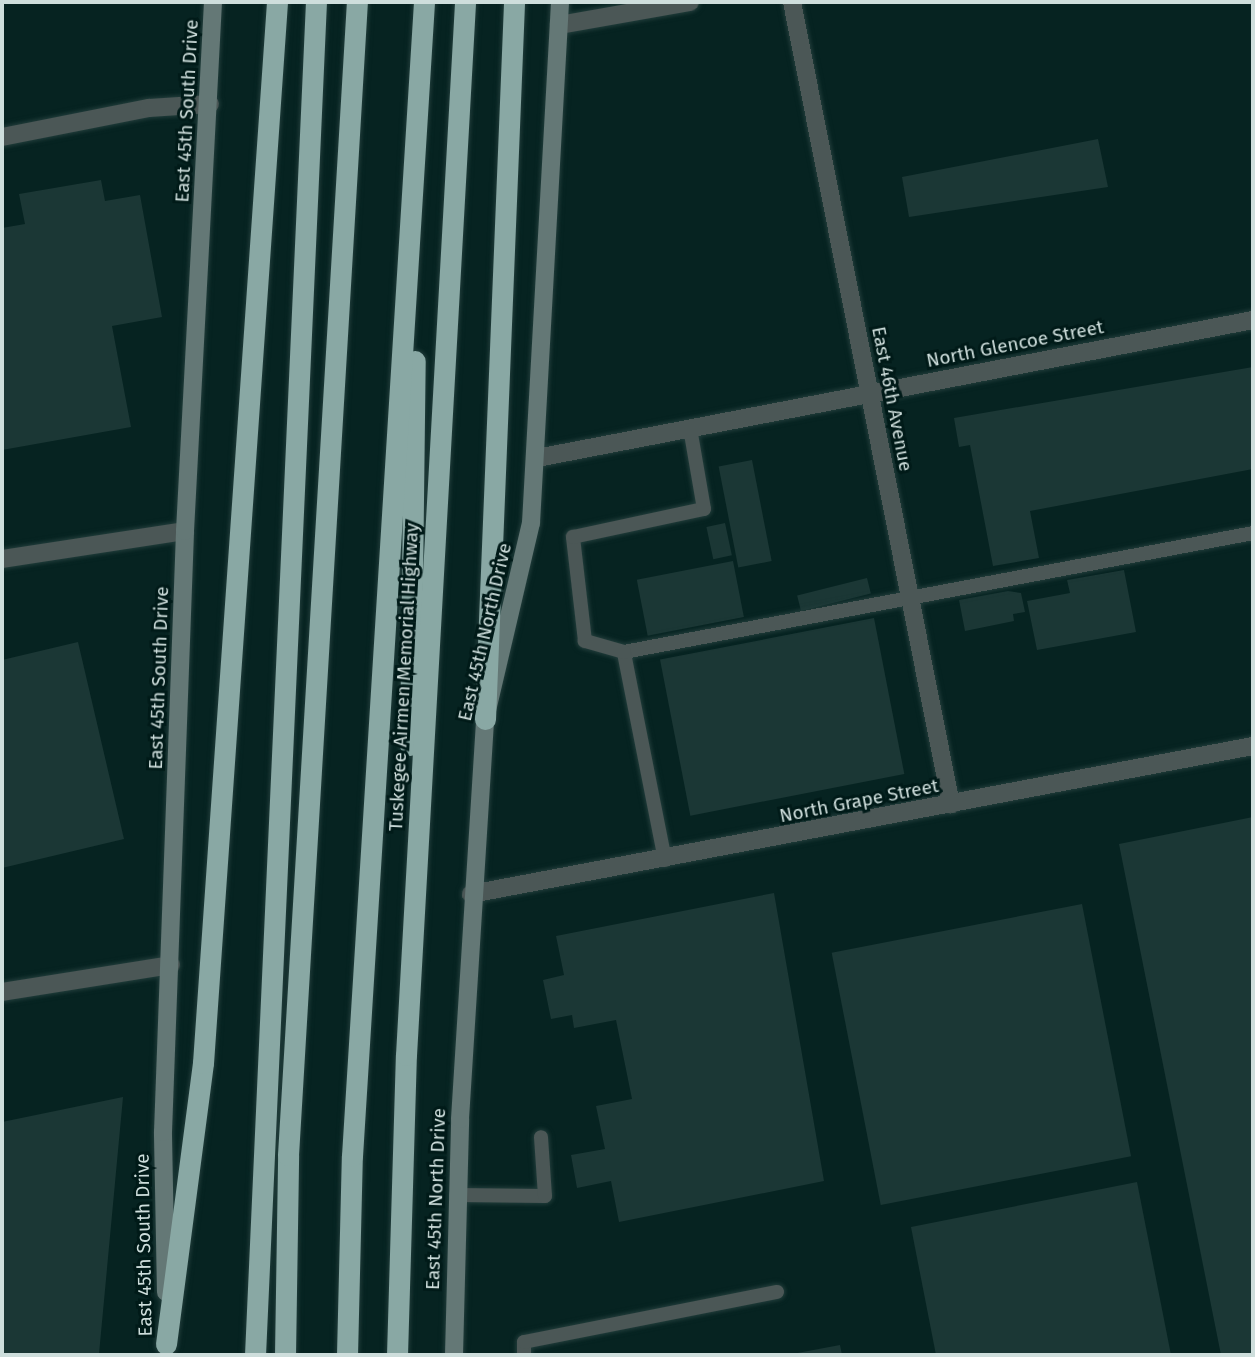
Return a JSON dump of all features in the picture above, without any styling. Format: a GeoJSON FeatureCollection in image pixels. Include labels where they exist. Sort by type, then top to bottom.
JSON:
{"type":"FeatureCollection","features":[{"type":"Feature","properties":{"kind":"highway"},"geometry":{"type":"LineString","coordinates":[[166,1350],[203,1063],[277,2]]}},
{"type":"Feature","properties":{"kind":"highway"},"geometry":{"type":"LineString","coordinates":[[255,1355],[316,2]]}},
{"type":"Feature","properties":{"kind":"highway"},"geometry":{"type":"LineString","coordinates":[[278,1355],[357,2]]}},
{"type":"Feature","properties":{"kind":"highway"},"geometry":{"type":"LineString","coordinates":[[347,1355],[352,1156],[424,2]]}},
{"type":"Feature","properties":{"kind":"highway","name":"Tuskegee Airmen Memorial Highway"},"geometry":{"type":"LineString","coordinates":[[397,1355],[406,1055],[465,2]]}},
{"type":"Feature","properties":{"kind":"highway"},"geometry":{"type":"LineString","coordinates":[[485,719],[514,2]]}},
{"type":"Feature","properties":{"kind":"highway"},"geometry":{"type":"LineString","coordinates":[[406,1055],[418,93]]}},
{"type":"Feature","properties":{"kind":"highway"},"geometry":{"type":"LineString","coordinates":[[285,1355],[286,1233]]}},
{"type":"Feature","properties":{"kind":"main road","name":"East 45th South Drive"},"geometry":{"type":"LineString","coordinates":[[166,1350],[163,1132],[185,531],[210,104],[213,2]]}},
{"type":"Feature","properties":{"kind":"main road","name":"East 45th North Drive"},"geometry":{"type":"LineString","coordinates":[[454,1355],[456,1195],[471,894],[485,719],[517,592],[537,458],[560,2]]}},
{"type":"Feature","properties":{"kind":"street"},"geometry":{"type":"LineString","coordinates":[[559,25],[690,2]]}},
{"type":"Feature","properties":{"kind":"street","name":"East 46th Avenue"},"geometry":{"type":"LineString","coordinates":[[792,2],[951,804]]}},
{"type":"Feature","properties":{"kind":"street"},"geometry":{"type":"LineString","coordinates":[[2,137],[149,108],[210,104]]}},
{"type":"Feature","properties":{"kind":"street","name":"North Glencoe Street"},"geometry":{"type":"LineString","coordinates":[[537,458],[1253,320]]}},
{"type":"Feature","properties":{"kind":"street"},"geometry":{"type":"LineString","coordinates":[[2,559],[185,531]]}},
{"type":"Feature","properties":{"kind":"street","name":"North Grape Street"},"geometry":{"type":"LineString","coordinates":[[471,894],[665,860],[1253,746]]}},
{"type":"Feature","properties":{"kind":"street"},"geometry":{"type":"LineString","coordinates":[[2,992],[171,965]]}},
{"type":"Feature","properties":{"kind":"lane"},"geometry":{"type":"LineString","coordinates":[[691,428],[704,509],[573,537],[585,641],[624,652],[1253,533]]}},
{"type":"Feature","properties":{"kind":"lane"},"geometry":{"type":"LineString","coordinates":[[624,652],[665,860]]}},
{"type":"Feature","properties":{"kind":"lane"},"geometry":{"type":"LineString","coordinates":[[456,1195],[545,1196],[541,1137]]}},
{"type":"Feature","properties":{"kind":"lane"},"geometry":{"type":"LineString","coordinates":[[524,1355],[524,1342],[777,1292]]}},
{"type":"Feature","properties":{"kind":"building"},"geometry":{"type":"Polygon","coordinates":[[[1098,139],[1108,187],[909,217],[902,177],[1098,139]]]}},
{"type":"Feature","properties":{"kind":"building"},"geometry":{"type":"Polygon","coordinates":[[[101,180],[105,201],[140,195],[162,317],[112,326],[131,427],[2,450],[2,228],[25,224],[19,194],[101,180]]]}},
{"type":"Feature","properties":{"kind":"building"},"geometry":{"type":"Polygon","coordinates":[[[1253,367],[1253,469],[1030,511],[1039,558],[993,566],[970,445],[959,447],[954,418],[1253,367]]]}},
{"type":"Feature","properties":{"kind":"building"},"geometry":{"type":"Polygon","coordinates":[[[752,460],[772,561],[738,568],[719,466],[752,460]]]}},
{"type":"Feature","properties":{"kind":"building"},"geometry":{"type":"Polygon","coordinates":[[[725,523],[732,555],[713,559],[706,527],[725,523]]]}},
{"type":"Feature","properties":{"kind":"building"},"geometry":{"type":"Polygon","coordinates":[[[733,561],[744,617],[648,636],[637,580],[733,561]]]}},
{"type":"Feature","properties":{"kind":"building"},"geometry":{"type":"Polygon","coordinates":[[[1124,570],[1136,632],[1037,650],[1027,601],[1070,593],[1067,580],[1124,570]]]}},
{"type":"Feature","properties":{"kind":"building"},"geometry":{"type":"Polygon","coordinates":[[[867,578],[871,594],[801,611],[797,595],[867,578]]]}},
{"type":"Feature","properties":{"kind":"building"},"geometry":{"type":"Polygon","coordinates":[[[1008,591],[1021,593],[1025,612],[1013,614],[1014,621],[965,631],[959,600],[1008,591]]]}},
{"type":"Feature","properties":{"kind":"building"},"geometry":{"type":"Polygon","coordinates":[[[874,618],[904,774],[690,816],[660,660],[874,618]]]}},
{"type":"Feature","properties":{"kind":"building"},"geometry":{"type":"Polygon","coordinates":[[[78,642],[124,839],[2,868],[2,660],[78,642]]]}},
{"type":"Feature","properties":{"kind":"building"},"geometry":{"type":"Polygon","coordinates":[[[1253,817],[1253,1355],[1221,1355],[1119,844],[1253,817]]]}},
{"type":"Feature","properties":{"kind":"building"},"geometry":{"type":"Polygon","coordinates":[[[774,893],[824,1181],[619,1222],[611,1181],[577,1188],[571,1155],[605,1149],[596,1106],[632,1099],[616,1020],[574,1028],[572,1015],[551,1019],[543,980],[564,975],[556,936],[774,893]]]}},
{"type":"Feature","properties":{"kind":"building"},"geometry":{"type":"Polygon","coordinates":[[[1082,904],[1131,1156],[881,1205],[832,953],[1082,904]]]}},
{"type":"Feature","properties":{"kind":"building"},"geometry":{"type":"Polygon","coordinates":[[[123,1097],[99,1354],[2,1355],[2,1122],[123,1097]]]}},
{"type":"Feature","properties":{"kind":"building"},"geometry":{"type":"Polygon","coordinates":[[[1137,1182],[1171,1355],[936,1355],[911,1227],[1137,1182]]]}},
{"type":"Feature","properties":{"kind":"building"},"geometry":{"type":"Polygon","coordinates":[[[840,1345],[842,1355],[792,1354],[840,1345]]]}}]}
